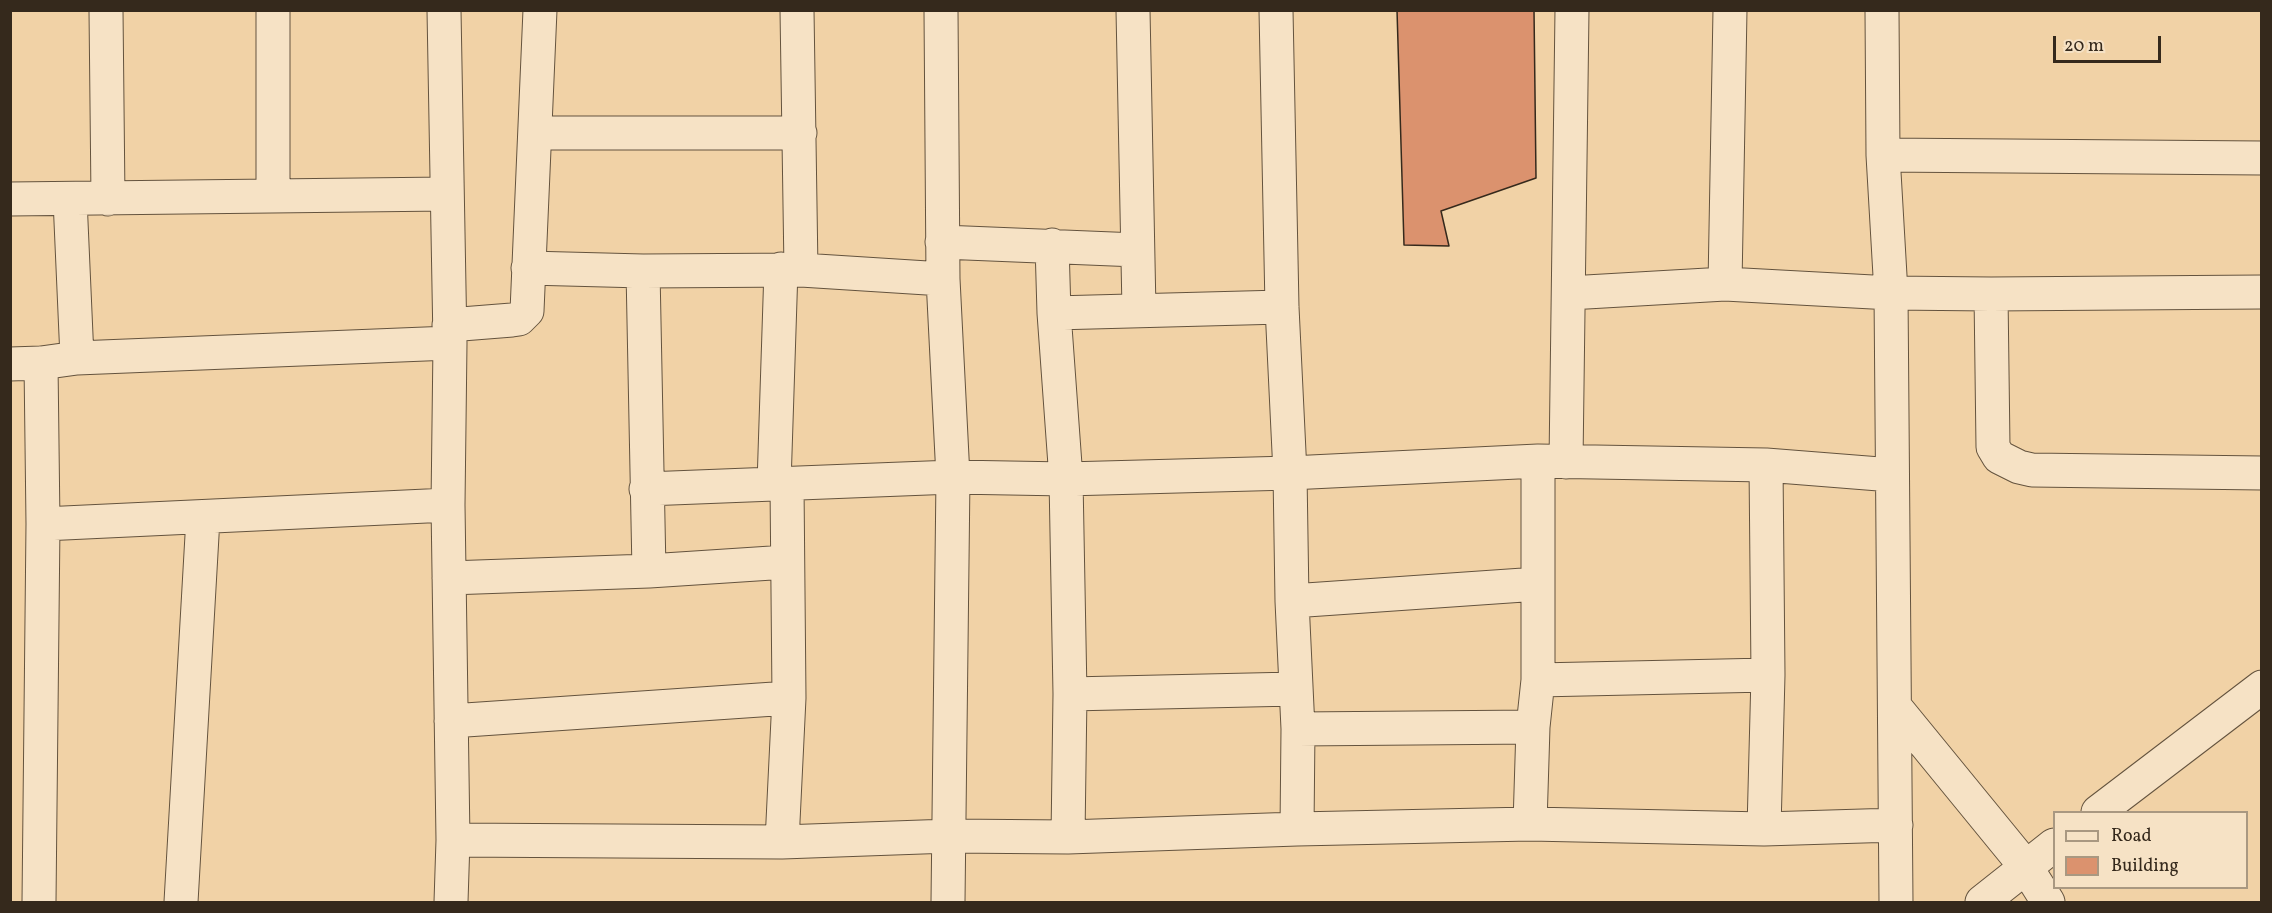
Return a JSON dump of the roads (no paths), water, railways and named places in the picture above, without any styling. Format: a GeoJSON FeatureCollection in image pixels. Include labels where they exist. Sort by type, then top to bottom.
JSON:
{"type":"FeatureCollection","features":[{"type":"Feature","properties":{"kind":"street"},"geometry":{"type":"LineString","coordinates":[[106,10],[108,199]]}},
{"type":"Feature","properties":{"kind":"street"},"geometry":{"type":"LineString","coordinates":[[273,10],[273,196]]}},
{"type":"Feature","properties":{"kind":"street"},"geometry":{"type":"LineString","coordinates":[[444,10],[453,840],[451,903]]}},
{"type":"Feature","properties":{"kind":"street"},"geometry":{"type":"LineString","coordinates":[[39,903],[43,524],[26,363],[449,334],[512,320],[524,315],[527,311],[540,10]]}},
{"type":"Feature","properties":{"kind":"street"},"geometry":{"type":"LineString","coordinates":[[782,842],[789,698],[787,562],[780,485],[800,133],[797,10]]}},
{"type":"Feature","properties":{"kind":"street"},"geometry":{"type":"LineString","coordinates":[[941,10],[943,279],[954,477],[948,903]]}},
{"type":"Feature","properties":{"kind":"street"},"geometry":{"type":"LineString","coordinates":[[1133,10],[1139,310]]}},
{"type":"Feature","properties":{"kind":"street"},"geometry":{"type":"LineString","coordinates":[[1276,10],[1282,307],[1298,729],[1297,829]]}},
{"type":"Feature","properties":{"kind":"street"},"geometry":{"type":"LineString","coordinates":[[1530,824],[1533,727],[1538,680],[1538,584],[1569,292],[1572,10]]}},
{"type":"Feature","properties":{"kind":"street"},"geometry":{"type":"LineString","coordinates":[[1725,284],[1731,10]]}},
{"type":"Feature","properties":{"kind":"street"},"geometry":{"type":"LineString","coordinates":[[1882,10],[1883,156],[1891,293],[1896,903]]}},
{"type":"Feature","properties":{"kind":"street"},"geometry":{"type":"LineString","coordinates":[[535,133],[800,133]]}},
{"type":"Feature","properties":{"kind":"street"},"geometry":{"type":"LineString","coordinates":[[1883,156],[2262,158]]}},
{"type":"Feature","properties":{"kind":"street"},"geometry":{"type":"LineString","coordinates":[[10,199],[446,194]]}},
{"type":"Feature","properties":{"kind":"street"},"geometry":{"type":"LineString","coordinates":[[70,199],[77,358]]}},
{"type":"Feature","properties":{"kind":"street"},"geometry":{"type":"LineString","coordinates":[[942,242],[1137,250]]}},
{"type":"Feature","properties":{"kind":"street"},"geometry":{"type":"LineString","coordinates":[[1052,245],[1054,312],[1066,479],[1070,694],[1068,837]]}},
{"type":"Feature","properties":{"kind":"street"},"geometry":{"type":"LineString","coordinates":[[528,268],[643,271],[791,270],[943,279]]}},
{"type":"Feature","properties":{"kind":"street"},"geometry":{"type":"LineString","coordinates":[[643,271],[649,572]]}},
{"type":"Feature","properties":{"kind":"street"},"geometry":{"type":"LineString","coordinates":[[1569,292],[1725,284],[1891,293],[2262,292]]}},
{"type":"Feature","properties":{"kind":"street"},"geometry":{"type":"LineString","coordinates":[[1990,294],[1993,447],[1999,457],[2032,470],[2262,474]]}},
{"type":"Feature","properties":{"kind":"street"},"geometry":{"type":"LineString","coordinates":[[1054,312],[1282,307]]}},
{"type":"Feature","properties":{"kind":"street"},"geometry":{"type":"LineString","coordinates":[[646,489],[954,477],[1066,479],[1290,473],[1552,461],[1766,465],[1892,475]]}},
{"type":"Feature","properties":{"kind":"street"},"geometry":{"type":"LineString","coordinates":[[1764,829],[1768,675],[1766,465]]}},
{"type":"Feature","properties":{"kind":"street"},"geometry":{"type":"LineString","coordinates":[[43,524],[448,505]]}},
{"type":"Feature","properties":{"kind":"street"},"geometry":{"type":"LineString","coordinates":[[182,903],[203,518]]}},
{"type":"Feature","properties":{"kind":"street"},"geometry":{"type":"LineString","coordinates":[[449,578],[649,572],[787,562]]}},
{"type":"Feature","properties":{"kind":"street"},"geometry":{"type":"LineString","coordinates":[[1292,601],[1538,584]]}},
{"type":"Feature","properties":{"kind":"street"},"geometry":{"type":"LineString","coordinates":[[1538,680],[1768,675]]}},
{"type":"Feature","properties":{"kind":"street"},"geometry":{"type":"LineString","coordinates":[[2101,811],[2262,687]]}},
{"type":"Feature","properties":{"kind":"street"},"geometry":{"type":"LineString","coordinates":[[1070,694],[1295,689]]}},
{"type":"Feature","properties":{"kind":"street"},"geometry":{"type":"LineString","coordinates":[[451,721],[789,698]]}},
{"type":"Feature","properties":{"kind":"street"},"geometry":{"type":"LineString","coordinates":[[1896,708],[2026,867],[2048,903]]}},
{"type":"Feature","properties":{"kind":"street"},"geometry":{"type":"LineString","coordinates":[[1298,729],[1533,727]]}},
{"type":"Feature","properties":{"kind":"street"},"geometry":{"type":"LineString","coordinates":[[453,840],[782,842],[950,836],[1068,837],[1530,824],[1764,829],[1896,825]]}},
{"type":"Feature","properties":{"kind":"street"},"geometry":{"type":"LineString","coordinates":[[1982,903],[2053,847]]}}]}
